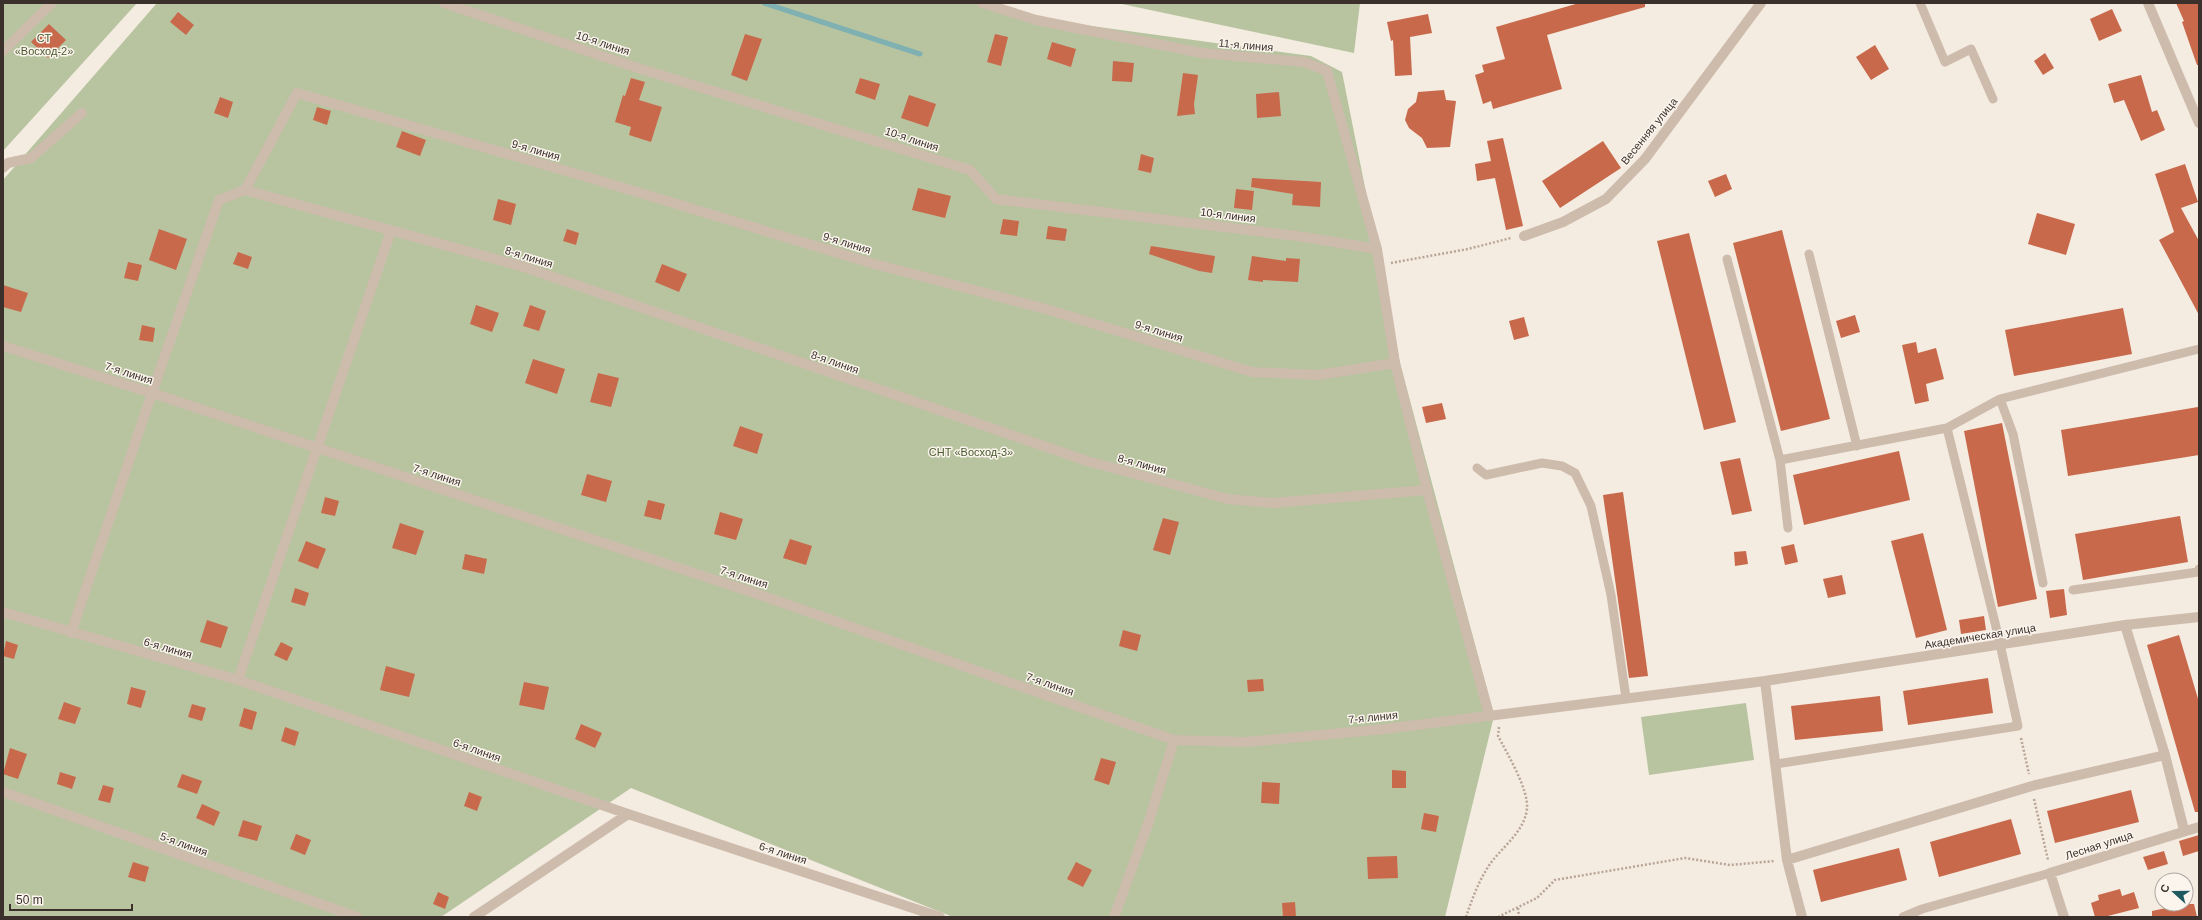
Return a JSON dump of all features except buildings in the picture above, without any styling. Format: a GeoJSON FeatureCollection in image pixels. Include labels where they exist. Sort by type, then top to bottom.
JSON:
{"type":"FeatureCollection","features":[{"type":"Feature","properties":{"kind":"street"},"geometry":{"type":"LineString","coordinates":[[3,51],[52,3]]}},
{"type":"Feature","properties":{"kind":"street","name":"10-я линия"},"geometry":{"type":"LineString","coordinates":[[444,3],[641,69],[970,170],[996,198],[1297,236],[1377,249]]}},
{"type":"Feature","properties":{"kind":"street","name":"11-я линия"},"geometry":{"type":"LineString","coordinates":[[982,3],[1036,20],[1187,50],[1304,62],[1327,71],[1377,249]]}},
{"type":"Feature","properties":{"kind":"street","name":"Весенняя улица"},"geometry":{"type":"LineString","coordinates":[[1524,236],[1563,222],[1606,199],[1645,159],[1761,3]]}},
{"type":"Feature","properties":{"kind":"street"},"geometry":{"type":"LineString","coordinates":[[2148,3],[2199,123]]}},
{"type":"Feature","properties":{"kind":"street","name":"9-я линия"},"geometry":{"type":"LineString","coordinates":[[245,190],[297,93],[594,179],[871,263],[1046,309],[1252,372],[1318,375],[1395,362]]}},
{"type":"Feature","properties":{"kind":"street"},"geometry":{"type":"LineString","coordinates":[[3,168],[8,163],[31,158],[82,113]]}},
{"type":"Feature","properties":{"kind":"street"},"geometry":{"type":"LineString","coordinates":[[71,633],[219,200],[245,190]]}},
{"type":"Feature","properties":{"kind":"street","name":"8-я линия"},"geometry":{"type":"LineString","coordinates":[[245,190],[524,267],[1087,461],[1228,499],[1273,503],[1426,490]]}},
{"type":"Feature","properties":{"kind":"street"},"geometry":{"type":"LineString","coordinates":[[238,680],[391,231]]}},
{"type":"Feature","properties":{"kind":"street"},"geometry":{"type":"LineString","coordinates":[[1377,249],[1395,362],[1426,490],[1490,714]]}},
{"type":"Feature","properties":{"kind":"street","name":"7-я линия"},"geometry":{"type":"LineString","coordinates":[[3,346],[152,393],[769,598],[1174,740],[1247,742],[1386,728],[1626,698]]}},
{"type":"Feature","properties":{"kind":"street","name":"6-я линия"},"geometry":{"type":"LineString","coordinates":[[3,612],[71,633],[238,680],[628,814],[940,917]]}},
{"type":"Feature","properties":{"kind":"street","name":"Академическая улица"},"geometry":{"type":"LineString","coordinates":[[1626,698],[1765,681],[2125,625],[2199,617]]}},
{"type":"Feature","properties":{"kind":"street"},"geometry":{"type":"LineString","coordinates":[[2125,625],[2164,755],[2184,830]]}},
{"type":"Feature","properties":{"kind":"street"},"geometry":{"type":"LineString","coordinates":[[1765,681],[1787,860],[1802,917]]}},
{"type":"Feature","properties":{"kind":"street"},"geometry":{"type":"LineString","coordinates":[[1114,917],[1148,824],[1174,740]]}},
{"type":"Feature","properties":{"kind":"street"},"geometry":{"type":"LineString","coordinates":[[1787,860],[2032,786],[2164,755]]}},
{"type":"Feature","properties":{"kind":"street","name":"5-я линия"},"geometry":{"type":"LineString","coordinates":[[3,792],[357,917]]}},
{"type":"Feature","properties":{"kind":"street"},"geometry":{"type":"LineString","coordinates":[[474,917],[628,814]]}},
{"type":"Feature","properties":{"kind":"street","name":"Лесная улица"},"geometry":{"type":"LineString","coordinates":[[2050,872],[2184,830],[2199,827]]}},
{"type":"Feature","properties":{"kind":"street"},"geometry":{"type":"LineString","coordinates":[[2050,872],[2064,917]]}},
{"type":"Feature","properties":{"kind":"lane"},"geometry":{"type":"LineString","coordinates":[[1920,3],[1945,62],[1971,48],[1993,99]]}},
{"type":"Feature","properties":{"kind":"lane"},"geometry":{"type":"LineString","coordinates":[[1809,254],[1857,446]]}},
{"type":"Feature","properties":{"kind":"lane"},"geometry":{"type":"LineString","coordinates":[[1727,258],[1780,460],[1788,528]]}},
{"type":"Feature","properties":{"kind":"lane"},"geometry":{"type":"LineString","coordinates":[[1780,460],[1947,428],[2000,399],[2199,349]]}},
{"type":"Feature","properties":{"kind":"lane"},"geometry":{"type":"LineString","coordinates":[[2000,399],[2013,434],[2043,583]]}},
{"type":"Feature","properties":{"kind":"lane"},"geometry":{"type":"LineString","coordinates":[[1776,764],[2018,726],[2000,645],[1947,428]]}},
{"type":"Feature","properties":{"kind":"lane"},"geometry":{"type":"LineString","coordinates":[[1477,468],[1486,475],[1542,463],[1562,466],[1575,473],[1591,506],[1609,587],[1626,698]]}},
{"type":"Feature","properties":{"kind":"lane"},"geometry":{"type":"LineString","coordinates":[[2073,590],[2198,572],[2199,569]]}},
{"type":"Feature","properties":{"kind":"lane"},"geometry":{"type":"LineString","coordinates":[[1903,917],[1922,909],[2050,872]]}},
{"type":"Feature","properties":{"kind":"path"},"geometry":{"type":"LineString","coordinates":[[1387,264],[1468,249],[1524,236]]}},
{"type":"Feature","properties":{"kind":"path"},"geometry":{"type":"LineString","coordinates":[[1466,917],[1475,890],[1489,865],[1520,830],[1527,808],[1522,783],[1498,736],[1501,713]]}},
{"type":"Feature","properties":{"kind":"path"},"geometry":{"type":"LineString","coordinates":[[1498,917],[1537,898],[1555,880],[1685,858],[1730,864],[1787,860]]}},
{"type":"Feature","properties":{"kind":"path"},"geometry":{"type":"LineString","coordinates":[[1518,908],[1519,917]]}},
{"type":"Feature","properties":{"kind":"green space","name":"СТ «Восход-2»"},"geometry":{"type":"Polygon","coordinates":[[[3,3],[137,3],[3,151],[3,3]]]}},
{"type":"Feature","properties":{"kind":"green space","name":"СНТ «Восход-3»"},"geometry":{"type":"Polygon","coordinates":[[[157,3],[994,3],[1033,18],[1311,56],[1342,72],[1400,363],[1494,716],[1445,917],[953,917],[631,788],[441,917],[3,917],[3,180],[157,3]]]}},
{"type":"Feature","properties":{"kind":"green space"},"geometry":{"type":"Polygon","coordinates":[[[1117,3],[1360,3],[1354,53],[1117,3]]]}},
{"type":"Feature","properties":{"kind":"green space"},"geometry":{"type":"Polygon","coordinates":[[[1746,703],[1754,760],[1649,775],[1641,717],[1746,703]]]}},
{"type":"Feature","properties":{"kind":"waterway"},"geometry":{"type":"LineString","coordinates":[[764,3],[920,54]]}}]}
